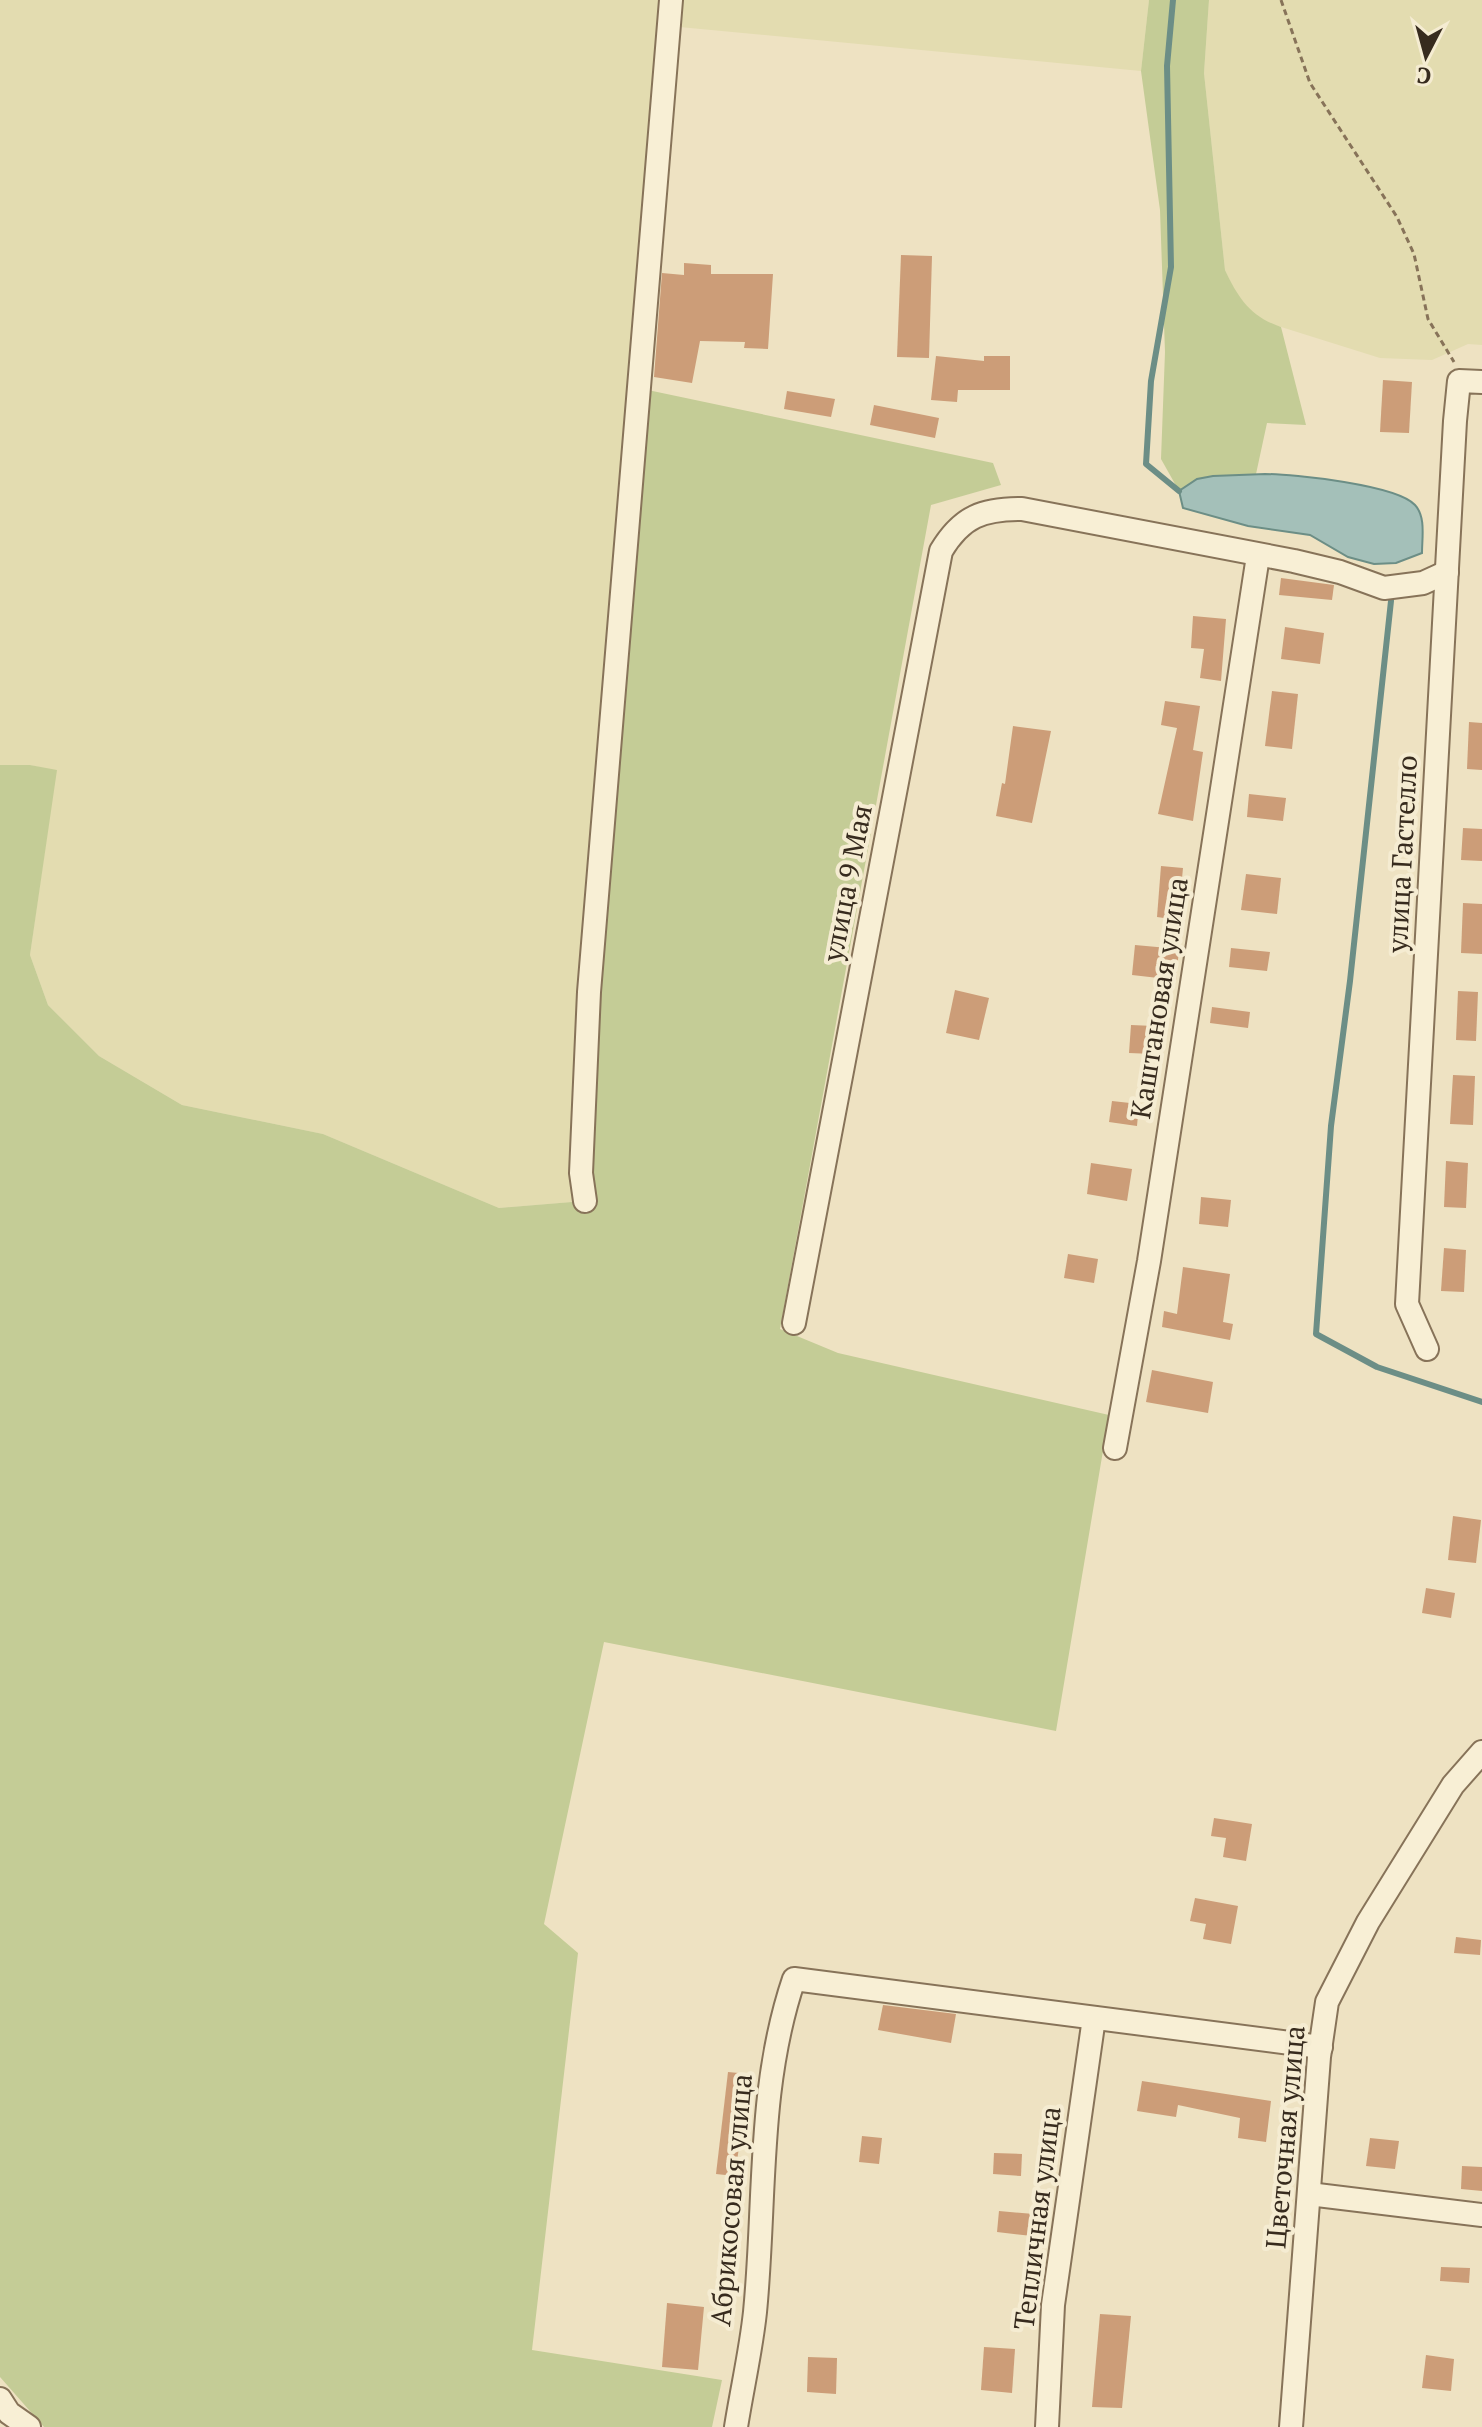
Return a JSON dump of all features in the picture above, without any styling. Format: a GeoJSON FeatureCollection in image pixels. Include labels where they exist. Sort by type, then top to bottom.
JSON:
{"type":"FeatureCollection","features":[{"type":"Feature","properties":{"kind":"street"},"geometry":{"type":"LineString","coordinates":[[585,1201],[581,1173],[589,992],[671,0]]}},
{"type":"Feature","properties":{"kind":"street"},"geometry":{"type":"LineString","coordinates":[[1459,381],[1482,382]]}},
{"type":"Feature","properties":{"kind":"street","name":"улица Гастелло"},"geometry":{"type":"LineString","coordinates":[[1427,1349],[1407,1304],[1459,381]]}},
{"type":"Feature","properties":{"kind":"street","name":"улица 9 Мая"},"geometry":{"type":"LineString","coordinates":[[794,1323],[941,551],[951,535],[989,509],[1022,509],[1340,572],[1384,588],[1423,583],[1447,572]]}},
{"type":"Feature","properties":{"kind":"street","name":"Каштановая улица"},"geometry":{"type":"LineString","coordinates":[[1115,1448],[1152,1245],[1258,556]]}},
{"type":"Feature","properties":{"kind":"street","name":"Цветочная улица"},"geometry":{"type":"LineString","coordinates":[[1291,2427],[1327,2002],[1368,1922],[1453,1785],[1482,1752]]}},
{"type":"Feature","properties":{"kind":"street","name":"Абрикосовая улица"},"geometry":{"type":"LineString","coordinates":[[736,2427],[755,2312],[769,2076],[780,2020],[794,1979],[1094,2018]]}},
{"type":"Feature","properties":{"kind":"street"},"geometry":{"type":"LineString","coordinates":[[1094,2018],[1321,2047]]}},
{"type":"Feature","properties":{"kind":"street","name":"Тепличная улица"},"geometry":{"type":"LineString","coordinates":[[1047,2427],[1053,2305],[1094,2018]]}},
{"type":"Feature","properties":{"kind":"street"},"geometry":{"type":"LineString","coordinates":[[1309,2194],[1482,2215]]}},
{"type":"Feature","properties":{"kind":"street"},"geometry":{"type":"LineString","coordinates":[[0,2399],[9,2413],[29,2427]]}},
{"type":"Feature","properties":{"kind":"path"},"geometry":{"type":"LineString","coordinates":[[1281,0],[1310,83],[1397,217],[1414,254],[1428,319],[1452,358],[1459,381]]}},
{"type":"Feature","properties":{"kind":"shaded area"},"geometry":{"type":"Polygon","coordinates":[[[0,0],[1149,0],[1141,71],[669,26],[585,1201],[499,1208],[323,1134],[182,1105],[99,1056],[48,1005],[30,955],[56,771],[30,765],[0,765],[0,0]]]}},
{"type":"Feature","properties":{"kind":"shaded area"},"geometry":{"type":"Polygon","coordinates":[[[1209,0],[1482,0],[1482,345],[1468,344],[1432,360],[1380,358],[1259,320],[1236,294],[1225,270],[1204,73],[1209,0]]]}},
{"type":"Feature","properties":{"kind":"green space"},"geometry":{"type":"Polygon","coordinates":[[[1149,0],[1209,0],[1204,73],[1225,270],[1247,305],[1261,318],[1281,327],[1306,425],[1267,423],[1256,474],[1198,479],[1179,491],[1161,459],[1165,352],[1160,210],[1141,71],[1149,0]]]}},
{"type":"Feature","properties":{"kind":"green space"},"geometry":{"type":"Polygon","coordinates":[[[643,389],[993,463],[1001,485],[931,505],[780,1329],[838,1353],[1109,1415],[1056,1731],[604,1642],[544,1924],[578,1953],[532,2350],[722,2380],[712,2427],[44,2427],[0,2377],[0,765],[30,765],[57,770],[30,955],[48,1005],[99,1056],[182,1105],[323,1134],[499,1208],[584,1201],[643,389]]]}},
{"type":"Feature","properties":{"kind":"water"},"geometry":{"type":"Polygon","coordinates":[[[1265,474],[1344,482],[1405,498],[1415,505],[1421,515],[1422,553],[1396,563],[1374,564],[1348,557],[1310,535],[1248,526],[1183,508],[1179,491],[1197,479],[1265,474]]]}},
{"type":"Feature","properties":{"kind":"building"},"geometry":{"type":"Polygon","coordinates":[[[901,255],[932,256],[929,358],[897,357],[901,255]]]}},
{"type":"Feature","properties":{"kind":"building"},"geometry":{"type":"Polygon","coordinates":[[[684,263],[711,265],[711,274],[773,274],[768,349],[744,348],[745,342],[700,341],[692,383],[654,377],[662,273],[684,275],[684,263]]]}},
{"type":"Feature","properties":{"kind":"building"},"geometry":{"type":"Polygon","coordinates":[[[936,356],[984,361],[984,356],[1010,356],[1010,390],[958,390],[957,402],[931,400],[936,356]]]}},
{"type":"Feature","properties":{"kind":"building"},"geometry":{"type":"Polygon","coordinates":[[[1383,380],[1412,382],[1409,433],[1380,432],[1383,380]]]}},
{"type":"Feature","properties":{"kind":"building"},"geometry":{"type":"Polygon","coordinates":[[[787,391],[835,399],[831,417],[784,409],[787,391]]]}},
{"type":"Feature","properties":{"kind":"building"},"geometry":{"type":"Polygon","coordinates":[[[874,405],[939,418],[935,438],[870,425],[874,405]]]}},
{"type":"Feature","properties":{"kind":"building"},"geometry":{"type":"Polygon","coordinates":[[[1281,578],[1334,585],[1332,600],[1279,595],[1281,578]]]}},
{"type":"Feature","properties":{"kind":"building"},"geometry":{"type":"Polygon","coordinates":[[[1193,616],[1226,619],[1221,681],[1200,678],[1204,649],[1191,648],[1193,616]]]}},
{"type":"Feature","properties":{"kind":"building"},"geometry":{"type":"Polygon","coordinates":[[[1285,627],[1324,633],[1320,664],[1281,659],[1285,627]]]}},
{"type":"Feature","properties":{"kind":"building"},"geometry":{"type":"Polygon","coordinates":[[[1272,691],[1298,694],[1292,749],[1265,746],[1272,691]]]}},
{"type":"Feature","properties":{"kind":"building"},"geometry":{"type":"Polygon","coordinates":[[[1165,701],[1200,706],[1193,750],[1203,752],[1193,821],[1158,814],[1177,728],[1161,725],[1165,701]]]}},
{"type":"Feature","properties":{"kind":"building"},"geometry":{"type":"Polygon","coordinates":[[[1469,722],[1482,723],[1482,770],[1467,769],[1469,722]]]}},
{"type":"Feature","properties":{"kind":"building"},"geometry":{"type":"Polygon","coordinates":[[[1013,726],[1051,731],[1032,823],[996,816],[1002,783],[1005,784],[1013,726]]]}},
{"type":"Feature","properties":{"kind":"building"},"geometry":{"type":"Polygon","coordinates":[[[1249,794],[1286,798],[1283,821],[1247,817],[1249,794]]]}},
{"type":"Feature","properties":{"kind":"building"},"geometry":{"type":"Polygon","coordinates":[[[1463,828],[1482,829],[1482,861],[1461,860],[1463,828]]]}},
{"type":"Feature","properties":{"kind":"building"},"geometry":{"type":"Polygon","coordinates":[[[1161,866],[1183,868],[1178,920],[1157,917],[1161,866]]]}},
{"type":"Feature","properties":{"kind":"building"},"geometry":{"type":"Polygon","coordinates":[[[1246,874],[1281,878],[1277,914],[1241,910],[1246,874]]]}},
{"type":"Feature","properties":{"kind":"building"},"geometry":{"type":"Polygon","coordinates":[[[1463,903],[1482,904],[1482,954],[1461,953],[1463,903]]]}},
{"type":"Feature","properties":{"kind":"building"},"geometry":{"type":"Polygon","coordinates":[[[1135,945],[1179,949],[1176,980],[1132,975],[1135,945]]]}},
{"type":"Feature","properties":{"kind":"building"},"geometry":{"type":"Polygon","coordinates":[[[1231,948],[1270,952],[1267,971],[1229,967],[1231,948]]]}},
{"type":"Feature","properties":{"kind":"building"},"geometry":{"type":"Polygon","coordinates":[[[955,990],[989,998],[979,1040],[946,1033],[955,990]]]}},
{"type":"Feature","properties":{"kind":"building"},"geometry":{"type":"Polygon","coordinates":[[[1458,991],[1478,992],[1476,1041],[1456,1040],[1458,991]]]}},
{"type":"Feature","properties":{"kind":"building"},"geometry":{"type":"Polygon","coordinates":[[[1212,1007],[1250,1012],[1248,1028],[1210,1023],[1212,1007]]]}},
{"type":"Feature","properties":{"kind":"building"},"geometry":{"type":"Polygon","coordinates":[[[1131,1025],[1154,1026],[1153,1054],[1129,1053],[1131,1025]]]}},
{"type":"Feature","properties":{"kind":"building"},"geometry":{"type":"Polygon","coordinates":[[[1453,1075],[1475,1076],[1473,1125],[1450,1124],[1453,1075]]]}},
{"type":"Feature","properties":{"kind":"building"},"geometry":{"type":"Polygon","coordinates":[[[1112,1101],[1139,1104],[1137,1126],[1109,1122],[1112,1101]]]}},
{"type":"Feature","properties":{"kind":"building"},"geometry":{"type":"Polygon","coordinates":[[[1446,1161],[1468,1163],[1466,1208],[1444,1207],[1446,1161]]]}},
{"type":"Feature","properties":{"kind":"building"},"geometry":{"type":"Polygon","coordinates":[[[1091,1163],[1132,1169],[1127,1201],[1087,1194],[1091,1163]]]}},
{"type":"Feature","properties":{"kind":"building"},"geometry":{"type":"Polygon","coordinates":[[[1201,1197],[1231,1200],[1228,1227],[1199,1224],[1201,1197]]]}},
{"type":"Feature","properties":{"kind":"building"},"geometry":{"type":"Polygon","coordinates":[[[1444,1248],[1466,1250],[1464,1292],[1441,1291],[1444,1248]]]}},
{"type":"Feature","properties":{"kind":"building"},"geometry":{"type":"Polygon","coordinates":[[[1068,1254],[1098,1259],[1094,1283],[1064,1278],[1068,1254]]]}},
{"type":"Feature","properties":{"kind":"building"},"geometry":{"type":"Polygon","coordinates":[[[1183,1267],[1230,1274],[1223,1322],[1233,1324],[1230,1340],[1162,1327],[1164,1311],[1177,1314],[1183,1267]]]}},
{"type":"Feature","properties":{"kind":"building"},"geometry":{"type":"Polygon","coordinates":[[[1152,1370],[1213,1382],[1208,1413],[1146,1402],[1152,1370]]]}},
{"type":"Feature","properties":{"kind":"building"},"geometry":{"type":"Polygon","coordinates":[[[1453,1516],[1481,1520],[1476,1563],[1448,1560],[1453,1516]]]}},
{"type":"Feature","properties":{"kind":"building"},"geometry":{"type":"Polygon","coordinates":[[[1426,1588],[1455,1593],[1451,1618],[1422,1613],[1426,1588]]]}},
{"type":"Feature","properties":{"kind":"building"},"geometry":{"type":"Polygon","coordinates":[[[1214,1818],[1252,1824],[1246,1861],[1223,1857],[1226,1838],[1211,1836],[1214,1818]]]}},
{"type":"Feature","properties":{"kind":"building"},"geometry":{"type":"Polygon","coordinates":[[[1195,1898],[1238,1906],[1231,1944],[1203,1939],[1206,1924],[1190,1921],[1195,1898]]]}},
{"type":"Feature","properties":{"kind":"building"},"geometry":{"type":"Polygon","coordinates":[[[1456,1937],[1481,1940],[1480,1955],[1454,1953],[1456,1937]]]}},
{"type":"Feature","properties":{"kind":"building"},"geometry":{"type":"Polygon","coordinates":[[[883,2005],[956,2014],[951,2043],[878,2030],[883,2005]]]}},
{"type":"Feature","properties":{"kind":"building"},"geometry":{"type":"Polygon","coordinates":[[[728,2072],[749,2074],[735,2176],[716,2174],[728,2072]]]}},
{"type":"Feature","properties":{"kind":"building"},"geometry":{"type":"Polygon","coordinates":[[[1142,2081],[1271,2101],[1266,2142],[1238,2138],[1240,2118],[1178,2105],[1176,2117],[1137,2111],[1142,2081]]]}},
{"type":"Feature","properties":{"kind":"building"},"geometry":{"type":"Polygon","coordinates":[[[862,2136],[882,2138],[879,2164],[859,2162],[862,2136]]]}},
{"type":"Feature","properties":{"kind":"building"},"geometry":{"type":"Polygon","coordinates":[[[1370,2138],[1399,2141],[1395,2169],[1366,2166],[1370,2138]]]}},
{"type":"Feature","properties":{"kind":"building"},"geometry":{"type":"Polygon","coordinates":[[[994,2153],[1022,2154],[1021,2176],[993,2174],[994,2153]]]}},
{"type":"Feature","properties":{"kind":"building"},"geometry":{"type":"Polygon","coordinates":[[[1462,2166],[1482,2167],[1482,2191],[1461,2189],[1462,2166]]]}},
{"type":"Feature","properties":{"kind":"building"},"geometry":{"type":"Polygon","coordinates":[[[999,2211],[1034,2214],[1032,2236],[997,2232],[999,2211]]]}},
{"type":"Feature","properties":{"kind":"building"},"geometry":{"type":"Polygon","coordinates":[[[1441,2267],[1470,2268],[1469,2283],[1440,2281],[1441,2267]]]}},
{"type":"Feature","properties":{"kind":"building"},"geometry":{"type":"Polygon","coordinates":[[[667,2303],[704,2307],[698,2370],[662,2367],[667,2303]]]}},
{"type":"Feature","properties":{"kind":"building"},"geometry":{"type":"Polygon","coordinates":[[[1100,2314],[1131,2316],[1122,2408],[1092,2407],[1100,2314]]]}},
{"type":"Feature","properties":{"kind":"building"},"geometry":{"type":"Polygon","coordinates":[[[984,2347],[1015,2349],[1012,2393],[981,2390],[984,2347]]]}},
{"type":"Feature","properties":{"kind":"building"},"geometry":{"type":"Polygon","coordinates":[[[1426,2355],[1454,2359],[1451,2391],[1422,2388],[1426,2355]]]}},
{"type":"Feature","properties":{"kind":"building"},"geometry":{"type":"Polygon","coordinates":[[[808,2357],[837,2358],[836,2394],[807,2392],[808,2357]]]}},
{"type":"Feature","properties":{"kind":"waterway"},"geometry":{"type":"LineString","coordinates":[[1173,0],[1167,66],[1171,267],[1151,381],[1146,464],[1179,491]]}},
{"type":"Feature","properties":{"kind":"waterway"},"geometry":{"type":"LineString","coordinates":[[1391,601],[1350,981],[1331,1126],[1316,1334],[1377,1367],[1482,1402]]}}]}
